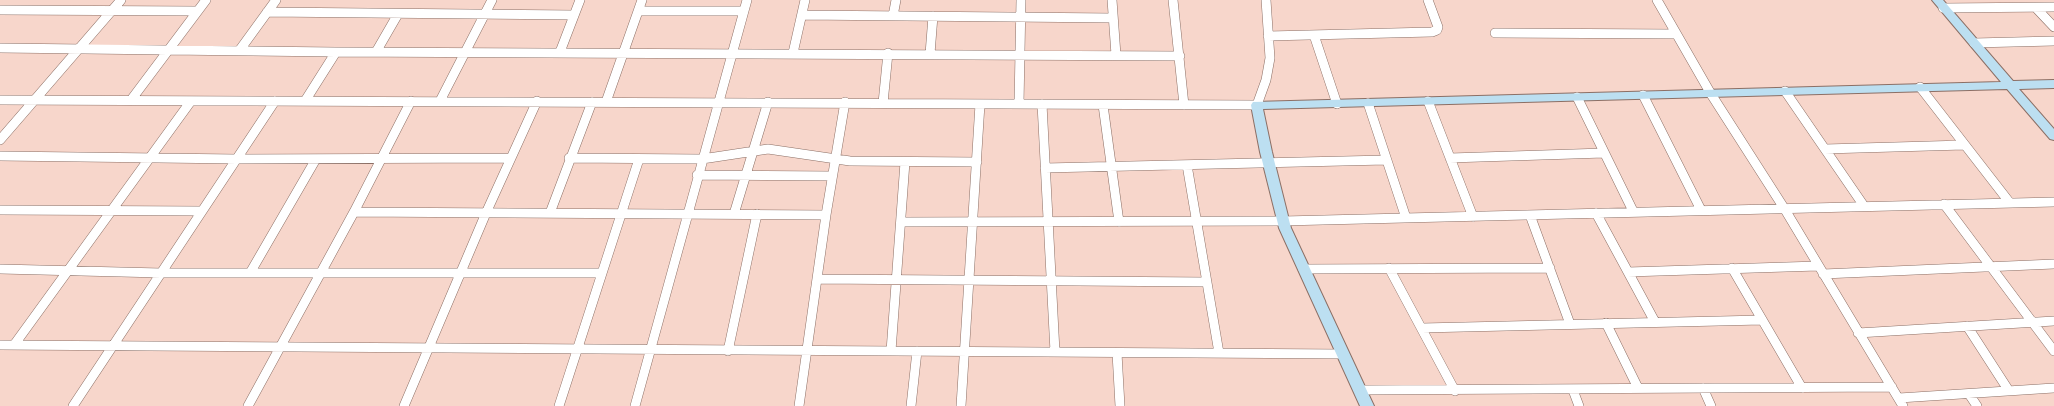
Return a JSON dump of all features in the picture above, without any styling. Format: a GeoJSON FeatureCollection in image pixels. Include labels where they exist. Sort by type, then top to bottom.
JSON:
{"type":"FeatureCollection","features":[{"type":"Feature","properties":{"kind":"street"},"geometry":{"type":"LineString","coordinates":[[0,140],[121,0]]}},
{"type":"Feature","properties":{"kind":"street"},"geometry":{"type":"LineString","coordinates":[[131,100],[206,0]]}},
{"type":"Feature","properties":{"kind":"street"},"geometry":{"type":"LineString","coordinates":[[239,50],[276,0]]}},
{"type":"Feature","properties":{"kind":"street"},"geometry":{"type":"LineString","coordinates":[[440,101],[492,0]]}},
{"type":"Feature","properties":{"kind":"street"},"geometry":{"type":"LineString","coordinates":[[560,52],[580,0]]}},
{"type":"Feature","properties":{"kind":"street"},"geometry":{"type":"LineString","coordinates":[[606,102],[642,0]]}},
{"type":"Feature","properties":{"kind":"street"},"geometry":{"type":"LineString","coordinates":[[635,406],[686,214],[720,102],[747,0]]}},
{"type":"Feature","properties":{"kind":"street"},"geometry":{"type":"LineString","coordinates":[[793,53],[805,0]]}},
{"type":"Feature","properties":{"kind":"street"},"geometry":{"type":"LineString","coordinates":[[893,16],[896,0]]}},
{"type":"Feature","properties":{"kind":"street"},"geometry":{"type":"LineString","coordinates":[[1019,104],[1021,0]]}},
{"type":"Feature","properties":{"kind":"street"},"geometry":{"type":"LineString","coordinates":[[1112,0],[1116,55]]}},
{"type":"Feature","properties":{"kind":"street"},"geometry":{"type":"LineString","coordinates":[[1173,0],[1184,105]]}},
{"type":"Feature","properties":{"kind":"street"},"geometry":{"type":"LineString","coordinates":[[1266,0],[1269,70],[1256,105],[1268,162],[1283,221],[1303,269],[1367,406]]}},
{"type":"Feature","properties":{"kind":"street"},"geometry":{"type":"LineString","coordinates":[[1268,36],[1314,36],[1436,31],[1438,27],[1428,0]]}},
{"type":"Feature","properties":{"kind":"street"},"geometry":{"type":"LineString","coordinates":[[1657,0],[1711,94],[1784,208],[1901,402],[1969,394],[2054,388]]}},
{"type":"Feature","properties":{"kind":"street"},"geometry":{"type":"LineString","coordinates":[[1940,4],[2036,8],[2054,7]]}},
{"type":"Feature","properties":{"kind":"street"},"geometry":{"type":"LineString","coordinates":[[1940,4],[2054,136]]}},
{"type":"Feature","properties":{"kind":"street"},"geometry":{"type":"LineString","coordinates":[[2036,8],[2054,26]]}},
{"type":"Feature","properties":{"kind":"street"},"geometry":{"type":"LineString","coordinates":[[0,10],[197,11]]}},
{"type":"Feature","properties":{"kind":"street"},"geometry":{"type":"LineString","coordinates":[[638,11],[744,11]]}},
{"type":"Feature","properties":{"kind":"street"},"geometry":{"type":"LineString","coordinates":[[267,12],[574,15]]}},
{"type":"Feature","properties":{"kind":"street"},"geometry":{"type":"LineString","coordinates":[[376,52],[398,14]]}},
{"type":"Feature","properties":{"kind":"street"},"geometry":{"type":"LineString","coordinates":[[802,15],[1113,18]]}},
{"type":"Feature","properties":{"kind":"street"},"geometry":{"type":"LineString","coordinates":[[930,54],[933,16]]}},
{"type":"Feature","properties":{"kind":"street"},"geometry":{"type":"LineString","coordinates":[[1495,33],[1676,34]]}},
{"type":"Feature","properties":{"kind":"street"},"geometry":{"type":"LineString","coordinates":[[1314,36],[1337,104]]}},
{"type":"Feature","properties":{"kind":"street"},"geometry":{"type":"LineString","coordinates":[[1974,43],[2054,41]]}},
{"type":"Feature","properties":{"kind":"street"},"geometry":{"type":"LineString","coordinates":[[0,48],[336,52],[733,52],[1180,56]]}},
{"type":"Feature","properties":{"kind":"street"},"geometry":{"type":"LineString","coordinates":[[305,101],[336,52]]}},
{"type":"Feature","properties":{"kind":"street"},"geometry":{"type":"LineString","coordinates":[[883,103],[888,53]]}},
{"type":"Feature","properties":{"kind":"street"},"geometry":{"type":"LineString","coordinates":[[0,100],[845,102],[1256,105],[2054,84]]}},
{"type":"Feature","properties":{"kind":"street"},"geometry":{"type":"LineString","coordinates":[[1920,87],[2010,203]]}},
{"type":"Feature","properties":{"kind":"street"},"geometry":{"type":"LineString","coordinates":[[1785,91],[1864,206]]}},
{"type":"Feature","properties":{"kind":"street"},"geometry":{"type":"LineString","coordinates":[[1643,95],[1701,210]]}},
{"type":"Feature","properties":{"kind":"street"},"geometry":{"type":"LineString","coordinates":[[1577,97],[1633,211]]}},
{"type":"Feature","properties":{"kind":"street"},"geometry":{"type":"LineString","coordinates":[[14,345],[191,101]]}},
{"type":"Feature","properties":{"kind":"street"},"geometry":{"type":"LineString","coordinates":[[73,406],[275,101]]}},
{"type":"Feature","properties":{"kind":"street"},"geometry":{"type":"LineString","coordinates":[[248,406],[354,212],[411,101]]}},
{"type":"Feature","properties":{"kind":"street"},"geometry":{"type":"LineString","coordinates":[[404,406],[486,213],[537,101]]}},
{"type":"Feature","properties":{"kind":"street"},"geometry":{"type":"LineString","coordinates":[[1428,101],[1472,217]]}},
{"type":"Feature","properties":{"kind":"street"},"geometry":{"type":"LineString","coordinates":[[550,213],[569,158],[592,102]]}},
{"type":"Feature","properties":{"kind":"street"},"geometry":{"type":"LineString","coordinates":[[734,214],[768,102]]}},
{"type":"Feature","properties":{"kind":"street"},"geometry":{"type":"LineString","coordinates":[[799,406],[808,351],[826,215],[845,102]]}},
{"type":"Feature","properties":{"kind":"street"},"geometry":{"type":"LineString","coordinates":[[1368,103],[1406,218]]}},
{"type":"Feature","properties":{"kind":"street"},"geometry":{"type":"LineString","coordinates":[[961,406],[966,351],[980,104]]}},
{"type":"Feature","properties":{"kind":"street"},"geometry":{"type":"LineString","coordinates":[[1042,104],[1055,352]]}},
{"type":"Feature","properties":{"kind":"street"},"geometry":{"type":"LineString","coordinates":[[1103,105],[1119,222]]}},
{"type":"Feature","properties":{"kind":"street"},"geometry":{"type":"LineString","coordinates":[[1825,149],[1964,145]]}},
{"type":"Feature","properties":{"kind":"street"},"geometry":{"type":"LineString","coordinates":[[569,158],[702,159],[752,151],[782,150],[835,160],[977,162]]}},
{"type":"Feature","properties":{"kind":"street"},"geometry":{"type":"LineString","coordinates":[[1450,158],[1604,153]]}},
{"type":"Feature","properties":{"kind":"street"},"geometry":{"type":"LineString","coordinates":[[0,156],[237,159],[511,158]]}},
{"type":"Feature","properties":{"kind":"street"},"geometry":{"type":"LineString","coordinates":[[559,406],[639,158]]}},
{"type":"Feature","properties":{"kind":"street"},"geometry":{"type":"LineString","coordinates":[[250,272],[316,159]]}},
{"type":"Feature","properties":{"kind":"street"},"geometry":{"type":"LineString","coordinates":[[1045,168],[1386,160]]}},
{"type":"Feature","properties":{"kind":"street"},"geometry":{"type":"LineString","coordinates":[[891,351],[905,162]]}},
{"type":"Feature","properties":{"kind":"street"},"geometry":{"type":"LineString","coordinates":[[1187,165],[1219,353]]}},
{"type":"Feature","properties":{"kind":"street"},"geometry":{"type":"LineString","coordinates":[[698,175],[832,176]]}},
{"type":"Feature","properties":{"kind":"street"},"geometry":{"type":"LineString","coordinates":[[901,222],[1048,223],[1283,221],[1472,217],[1633,211],[2054,202]]}},
{"type":"Feature","properties":{"kind":"street"},"geometry":{"type":"LineString","coordinates":[[1944,204],[2054,351]]}},
{"type":"Feature","properties":{"kind":"street"},"geometry":{"type":"LineString","coordinates":[[0,210],[202,211]]}},
{"type":"Feature","properties":{"kind":"street"},"geometry":{"type":"LineString","coordinates":[[354,212],[826,215]]}},
{"type":"Feature","properties":{"kind":"street"},"geometry":{"type":"LineString","coordinates":[[1596,212],[1656,322]]}},
{"type":"Feature","properties":{"kind":"street"},"geometry":{"type":"LineString","coordinates":[[728,351],[756,214]]}},
{"type":"Feature","properties":{"kind":"street"},"geometry":{"type":"LineString","coordinates":[[1530,215],[1570,324]]}},
{"type":"Feature","properties":{"kind":"street"},"geometry":{"type":"LineString","coordinates":[[1628,272],[1732,268],[1820,270],[1991,267],[2054,264]]}},
{"type":"Feature","properties":{"kind":"street"},"geometry":{"type":"LineString","coordinates":[[1389,268],[1455,390]]}},
{"type":"Feature","properties":{"kind":"street"},"geometry":{"type":"LineString","coordinates":[[1303,269],[1550,268]]}},
{"type":"Feature","properties":{"kind":"street"},"geometry":{"type":"LineString","coordinates":[[1732,268],[1802,388]]}},
{"type":"Feature","properties":{"kind":"street"},"geometry":{"type":"LineString","coordinates":[[0,269],[161,273],[601,273]]}},
{"type":"Feature","properties":{"kind":"street"},"geometry":{"type":"LineString","coordinates":[[818,279],[1207,282]]}},
{"type":"Feature","properties":{"kind":"street"},"geometry":{"type":"LineString","coordinates":[[1422,328],[1762,320]]}},
{"type":"Feature","properties":{"kind":"street"},"geometry":{"type":"LineString","coordinates":[[1858,332],[2054,321]]}},
{"type":"Feature","properties":{"kind":"street"},"geometry":{"type":"LineString","coordinates":[[1606,323],[1638,388]]}},
{"type":"Feature","properties":{"kind":"street"},"geometry":{"type":"LineString","coordinates":[[1967,326],[2009,391]]}},
{"type":"Feature","properties":{"kind":"street"},"geometry":{"type":"LineString","coordinates":[[0,345],[1343,354]]}},
{"type":"Feature","properties":{"kind":"street"},"geometry":{"type":"LineString","coordinates":[[911,406],[917,351]]}},
{"type":"Feature","properties":{"kind":"street"},"geometry":{"type":"LineString","coordinates":[[1117,353],[1120,406]]}},
{"type":"Feature","properties":{"kind":"street"},"geometry":{"type":"LineString","coordinates":[[1359,390],[1573,390],[1638,388],[1892,387]]}},
{"type":"Feature","properties":{"kind":"street"},"geometry":{"type":"LineString","coordinates":[[1704,388],[1711,406]]}},
{"type":"Feature","properties":{"kind":"street"},"geometry":{"type":"LineString","coordinates":[[1573,390],[1579,406]]}},
{"type":"Feature","properties":{"kind":"street"},"geometry":{"type":"LineString","coordinates":[[1969,394],[1977,406]]}}]}
